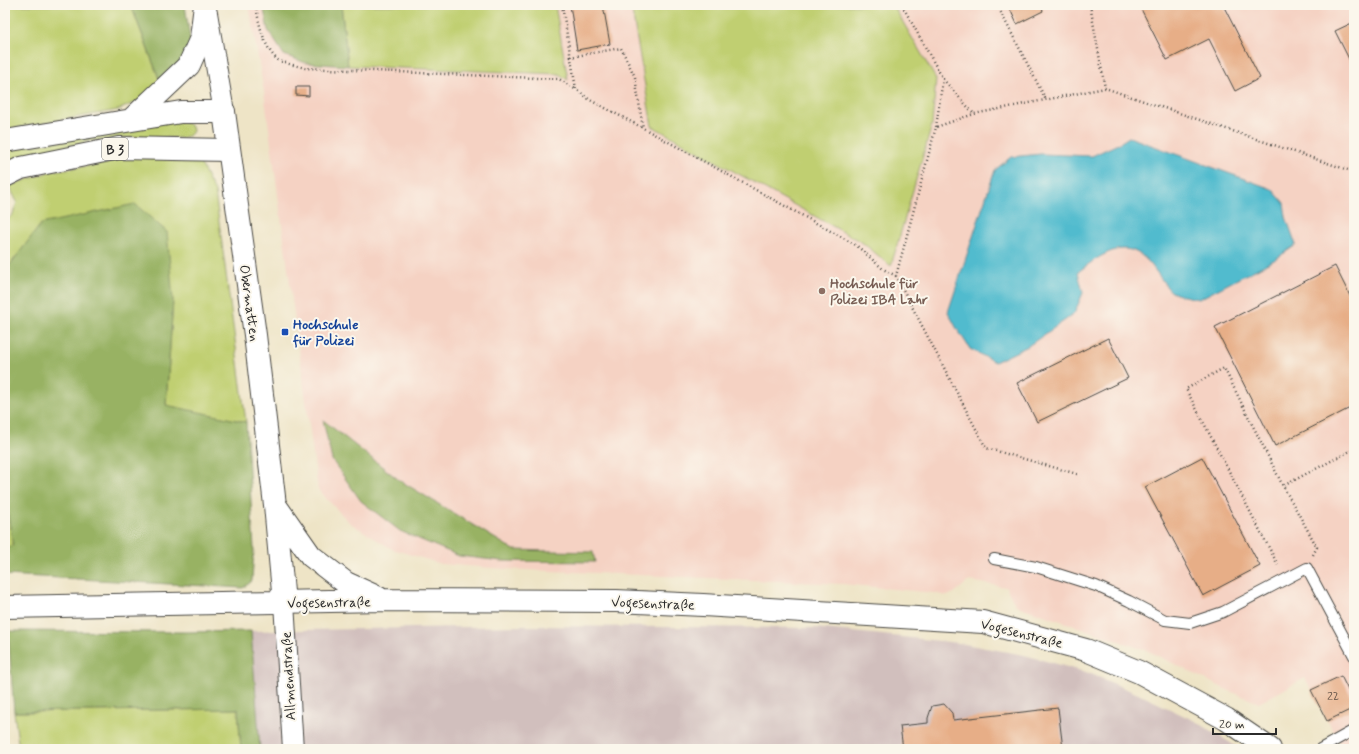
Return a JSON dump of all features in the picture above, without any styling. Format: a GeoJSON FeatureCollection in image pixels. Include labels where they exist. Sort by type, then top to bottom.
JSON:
{"type":"FeatureCollection","features":[{"type":"Feature","properties":{"kind":"street","name":"Obermatten"},"geometry":{"type":"LineString","coordinates":[[205,5],[224,112],[228,150],[255,335],[284,603]]}},
{"type":"Feature","properties":{"kind":"street"},"geometry":{"type":"LineString","coordinates":[[131,120],[189,65],[201,38],[205,5]]}},
{"type":"Feature","properties":{"kind":"street","name":"B 3"},"geometry":{"type":"LineString","coordinates":[[5,141],[181,112],[224,112]]}},
{"type":"Feature","properties":{"kind":"street","name":"B 3"},"geometry":{"type":"LineString","coordinates":[[5,176],[21,168],[119,148],[228,150]]}},
{"type":"Feature","properties":{"kind":"street"},"geometry":{"type":"LineString","coordinates":[[274,505],[311,556],[346,583],[384,600]]}},
{"type":"Feature","properties":{"kind":"street","name":"Vogesenstraße"},"geometry":{"type":"LineString","coordinates":[[12,607],[384,600],[616,601],[710,605],[983,622],[1086,650],[1139,672],[1226,719],[1270,749]]}},
{"type":"Feature","properties":{"kind":"street","name":"Allmendstraße"},"geometry":{"type":"LineString","coordinates":[[284,603],[293,749]]}},
{"type":"Feature","properties":{"kind":"lane"},"geometry":{"type":"LineString","coordinates":[[994,559],[1036,567],[1096,586],[1165,620],[1190,623],[1223,612],[1307,568],[1354,656]]}},
{"type":"Feature","properties":{"kind":"lane"},"geometry":{"type":"LineString","coordinates":[[1320,749],[1354,730]]}},
{"type":"Feature","properties":{"kind":"path"},"geometry":{"type":"LineString","coordinates":[[256,5],[258,21],[266,44],[278,60],[305,68],[559,79],[576,89],[590,100],[644,128],[856,245],[883,269],[896,276],[986,448],[1077,474]]}},
{"type":"Feature","properties":{"kind":"path"},"geometry":{"type":"LineString","coordinates":[[562,5],[576,89]]}},
{"type":"Feature","properties":{"kind":"path"},"geometry":{"type":"LineString","coordinates":[[902,5],[943,79],[974,114]]}},
{"type":"Feature","properties":{"kind":"path"},"geometry":{"type":"LineString","coordinates":[[997,5],[1046,100]]}},
{"type":"Feature","properties":{"kind":"path"},"geometry":{"type":"LineString","coordinates":[[1090,5],[1105,88]]}},
{"type":"Feature","properties":{"kind":"path"},"geometry":{"type":"LineString","coordinates":[[570,57],[621,48],[635,77],[644,128]]}},
{"type":"Feature","properties":{"kind":"path"},"geometry":{"type":"LineString","coordinates":[[896,276],[936,127],[943,79]]}},
{"type":"Feature","properties":{"kind":"path"},"geometry":{"type":"LineString","coordinates":[[936,127],[974,114],[1105,88],[1354,172]]}},
{"type":"Feature","properties":{"kind":"path"},"geometry":{"type":"LineString","coordinates":[[5,198],[7,202],[5,208]]}},
{"type":"Feature","properties":{"kind":"path"},"geometry":{"type":"LineString","coordinates":[[1286,579],[1186,388],[1224,368],[1282,486],[1316,547],[1307,568]]}},
{"type":"Feature","properties":{"kind":"path"},"geometry":{"type":"LineString","coordinates":[[1282,486],[1354,449]]}},
{"type":"Feature","properties":{"kind":"path"},"geometry":{"type":"LineString","coordinates":[[5,722],[8,749]]}},
{"type":"Feature","properties":{"kind":"shaded area","name":"Hochschule für Polizei IBA Lahr"},"geometry":{"type":"Polygon","coordinates":[[[249,5],[1354,5],[1354,749],[1343,749],[1305,678],[1259,703],[1227,690],[1148,651],[1016,605],[1006,587],[969,581],[954,593],[947,596],[934,593],[843,584],[505,569],[441,564],[392,549],[350,523],[318,490],[264,92],[249,5]]]}},
{"type":"Feature","properties":{"kind":"shaded area"},"geometry":{"type":"Polygon","coordinates":[[[523,626],[815,628],[959,643],[1024,655],[1089,673],[1145,697],[1197,722],[1240,749],[260,749],[251,631],[523,626]]]}},
{"type":"Feature","properties":{"kind":"green space"},"geometry":{"type":"Polygon","coordinates":[[[5,5],[131,5],[161,84],[145,98],[118,110],[5,130],[5,5]]]}},
{"type":"Feature","properties":{"kind":"green space"},"geometry":{"type":"Polygon","coordinates":[[[131,5],[185,5],[191,45],[177,66],[160,81],[131,5]]]}},
{"type":"Feature","properties":{"kind":"green space"},"geometry":{"type":"Polygon","coordinates":[[[263,5],[341,5],[348,66],[306,63],[284,55],[268,30],[263,5]]]}},
{"type":"Feature","properties":{"kind":"green space"},"geometry":{"type":"Polygon","coordinates":[[[341,5],[555,5],[568,80],[559,74],[348,66],[341,5]]]}},
{"type":"Feature","properties":{"kind":"green space"},"geometry":{"type":"Polygon","coordinates":[[[631,5],[893,5],[936,79],[932,125],[891,266],[863,243],[652,126],[631,5]]]}},
{"type":"Feature","properties":{"kind":"green space"},"geometry":{"type":"Polygon","coordinates":[[[171,121],[187,123],[192,127],[193,131],[190,135],[182,138],[133,137],[86,142],[54,149],[5,164],[5,150],[171,121]]]}},
{"type":"Feature","properties":{"kind":"green space"},"geometry":{"type":"Polygon","coordinates":[[[136,155],[178,157],[200,162],[215,192],[246,422],[166,406],[173,300],[5,278],[5,222],[13,214],[17,202],[9,186],[51,171],[102,164],[136,155]]]}},
{"type":"Feature","properties":{"kind":"green space"},"geometry":{"type":"Polygon","coordinates":[[[135,204],[167,232],[173,300],[166,405],[246,422],[254,549],[252,581],[243,588],[5,575],[5,547],[13,546],[5,497],[5,278],[9,266],[41,224],[135,204]]]}},
{"type":"Feature","properties":{"kind":"green space"},"geometry":{"type":"Polygon","coordinates":[[[323,420],[399,480],[514,550],[593,552],[595,562],[502,561],[459,556],[400,531],[361,501],[332,460],[323,420]]]}},
{"type":"Feature","properties":{"kind":"green space"},"geometry":{"type":"Polygon","coordinates":[[[5,497],[13,546],[5,547],[5,497]]]}},
{"type":"Feature","properties":{"kind":"green space"},"geometry":{"type":"Polygon","coordinates":[[[8,631],[251,631],[260,749],[241,749],[238,709],[14,712],[8,631]]]}},
{"type":"Feature","properties":{"kind":"green space"},"geometry":{"type":"Polygon","coordinates":[[[238,709],[241,749],[19,749],[14,712],[238,709]]]}},
{"type":"Feature","properties":{"kind":"water"},"geometry":{"type":"Polygon","coordinates":[[[1129,137],[1272,189],[1284,203],[1286,217],[1296,245],[1274,260],[1199,299],[1172,292],[1146,259],[1136,252],[1127,249],[1108,253],[1078,272],[1083,293],[1074,314],[1028,346],[995,362],[970,349],[948,312],[995,170],[1011,157],[1041,154],[1092,156],[1118,144],[1129,137]]]}},
{"type":"Feature","properties":{"kind":"building"},"geometry":{"type":"Polygon","coordinates":[[[570,5],[586,5],[586,7],[603,5],[610,44],[577,50],[570,5]]]}},
{"type":"Feature","properties":{"kind":"building"},"geometry":{"type":"Polygon","coordinates":[[[1008,5],[1040,5],[1043,11],[1017,24],[1008,5]]]}},
{"type":"Feature","properties":{"kind":"building"},"geometry":{"type":"Polygon","coordinates":[[[1139,5],[1223,5],[1260,78],[1235,91],[1209,39],[1167,60],[1139,5]]]}},
{"type":"Feature","properties":{"kind":"building"},"geometry":{"type":"Polygon","coordinates":[[[1354,22],[1354,69],[1335,31],[1354,22]]]}},
{"type":"Feature","properties":{"kind":"building"},"geometry":{"type":"Polygon","coordinates":[[[296,87],[309,87],[309,96],[296,95],[296,87]]]}},
{"type":"Feature","properties":{"kind":"building"},"geometry":{"type":"Polygon","coordinates":[[[1335,266],[1354,304],[1354,406],[1275,446],[1215,327],[1335,266]]]}},
{"type":"Feature","properties":{"kind":"building"},"geometry":{"type":"Polygon","coordinates":[[[1108,338],[1128,378],[1037,422],[1017,383],[1108,338]]]}},
{"type":"Feature","properties":{"kind":"building"},"geometry":{"type":"Polygon","coordinates":[[[1202,457],[1260,566],[1203,596],[1145,487],[1202,457]]]}},
{"type":"Feature","properties":{"kind":"building"},"geometry":{"type":"Polygon","coordinates":[[[1341,676],[1354,702],[1354,708],[1327,721],[1311,690],[1341,676]]]}},
{"type":"Feature","properties":{"kind":"building"},"geometry":{"type":"Polygon","coordinates":[[[944,704],[952,713],[953,720],[1058,708],[1063,749],[903,749],[900,726],[928,723],[932,706],[944,704]]]}},
{"type":"Feature","properties":{"kind":"place","name":"Hochschule für Polizei IBA Lahr"},"geometry":{"type":"Point","coordinates":[822,291]}},
{"type":"Feature","properties":{"kind":"place","name":"Hochschule für Polizei"},"geometry":{"type":"Point","coordinates":[285,332]}}]}
